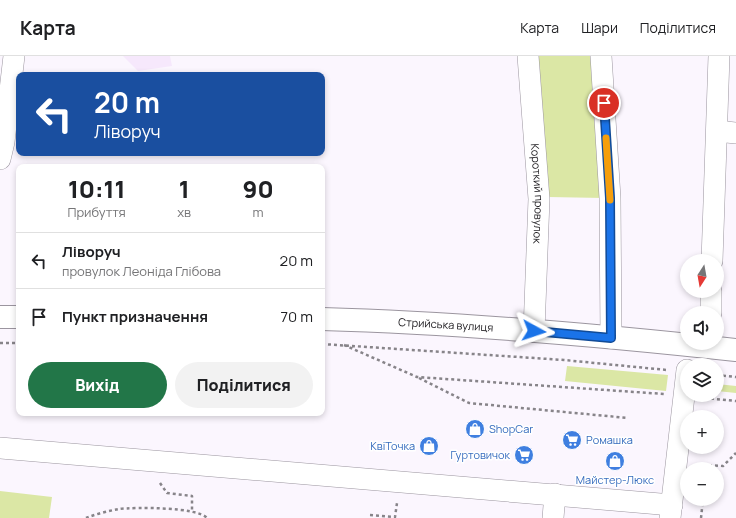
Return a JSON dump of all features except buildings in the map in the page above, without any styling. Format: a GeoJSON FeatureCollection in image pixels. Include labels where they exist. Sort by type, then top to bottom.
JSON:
{"type":"FeatureCollection","features":[{"type":"Feature","properties":{"kind":"main road"},"geometry":{"type":"LineString","coordinates":[[0,317],[16,317]]}},
{"type":"Feature","properties":{"kind":"main road","name":"Стрийська вулиця"},"geometry":{"type":"LineString","coordinates":[[325,319],[382,320],[534,331],[611,338],[680,348]]}},
{"type":"Feature","properties":{"kind":"main road","name":"Стрийська вулиця"},"geometry":{"type":"LineString","coordinates":[[724,350],[736,350]]}},
{"type":"Feature","properties":{"kind":"street"},"geometry":{"type":"LineString","coordinates":[[8,147],[14,56]]}},
{"type":"Feature","properties":{"kind":"street","name":"Короткий провулок"},"geometry":{"type":"LineString","coordinates":[[528,56],[539,199],[534,331]]}},
{"type":"Feature","properties":{"kind":"street"},"geometry":{"type":"LineString","coordinates":[[601,56],[610,198],[611,338]]}},
{"type":"Feature","properties":{"kind":"street"},"geometry":{"type":"LineString","coordinates":[[713,254],[726,132],[719,56]]}},
{"type":"Feature","properties":{"kind":"street"},"geometry":{"type":"LineString","coordinates":[[0,448],[555,494],[671,512],[683,402]]}},
{"type":"Feature","properties":{"kind":"street"},"geometry":{"type":"LineString","coordinates":[[552,518],[555,494]]}},
{"type":"Feature","properties":{"kind":"path"},"geometry":{"type":"LineString","coordinates":[[0,343],[16,343]]}},
{"type":"Feature","properties":{"kind":"path"},"geometry":{"type":"LineString","coordinates":[[325,344],[564,360],[680,370]]}},
{"type":"Feature","properties":{"kind":"path"},"geometry":{"type":"LineString","coordinates":[[344,345],[417,376],[469,403],[628,418]]}},
{"type":"Feature","properties":{"kind":"path"},"geometry":{"type":"LineString","coordinates":[[417,376],[680,395]]}},
{"type":"Feature","properties":{"kind":"path"},"geometry":{"type":"LineString","coordinates":[[724,376],[736,377]]}},
{"type":"Feature","properties":{"kind":"path"},"geometry":{"type":"LineString","coordinates":[[724,400],[736,401]]}},
{"type":"Feature","properties":{"kind":"path"},"geometry":{"type":"LineString","coordinates":[[724,465],[736,453]]}},
{"type":"Feature","properties":{"kind":"path"},"geometry":{"type":"LineString","coordinates":[[167,493],[192,496],[192,511]]}},
{"type":"Feature","properties":{"kind":"path"},"geometry":{"type":"LineString","coordinates":[[701,518],[702,506]]}},
{"type":"Feature","properties":{"kind":"path"},"geometry":{"type":"LineString","coordinates":[[86,518],[120,509],[156,508],[192,511],[208,518]]}},
{"type":"Feature","properties":{"kind":"path"},"geometry":{"type":"LineString","coordinates":[[370,515],[395,517]]}},
{"type":"Feature","properties":{"kind":"shaded area"},"geometry":{"type":"Polygon","coordinates":[[[123,56],[170,56],[172,66],[138,71],[123,56]]]}},
{"type":"Feature","properties":{"kind":"green space"},"geometry":{"type":"Polygon","coordinates":[[[537,56],[594,56],[604,198],[548,197],[537,56]]]}},
{"type":"Feature","properties":{"kind":"green space"},"geometry":{"type":"Polygon","coordinates":[[[567,366],[668,375],[666,391],[565,381],[567,366]]]}},
{"type":"Feature","properties":{"kind":"green space"},"geometry":{"type":"Polygon","coordinates":[[[724,385],[736,386],[736,393],[724,392],[724,385]]]}},
{"type":"Feature","properties":{"kind":"green space"},"geometry":{"type":"Polygon","coordinates":[[[0,491],[52,497],[49,518],[0,518],[0,491]]]}},
{"type":"Feature","properties":{"kind":"slow traffic"},"geometry":{"type":"LineString","coordinates":[[606,138],[610,200]]}},
{"type":"Feature","properties":{"kind":"place","name":"ShopCar"},"geometry":{"type":"Point","coordinates":[475,429]}},
{"type":"Feature","properties":{"kind":"place","name":"Ромашка"},"geometry":{"type":"Point","coordinates":[572,440]}},
{"type":"Feature","properties":{"kind":"place","name":"КвіТочка"},"geometry":{"type":"Point","coordinates":[429,446]}},
{"type":"Feature","properties":{"kind":"place","name":"Гуртовичок"},"geometry":{"type":"Point","coordinates":[524,455]}},
{"type":"Feature","properties":{"kind":"place","name":"Майстер-Люкс"},"geometry":{"type":"Point","coordinates":[615,461]}},
{"type":"Feature","properties":{"kind":"route"},"geometry":{"type":"LineString","coordinates":[[534,331],[611,338],[610,198],[604,103]]}}]}
